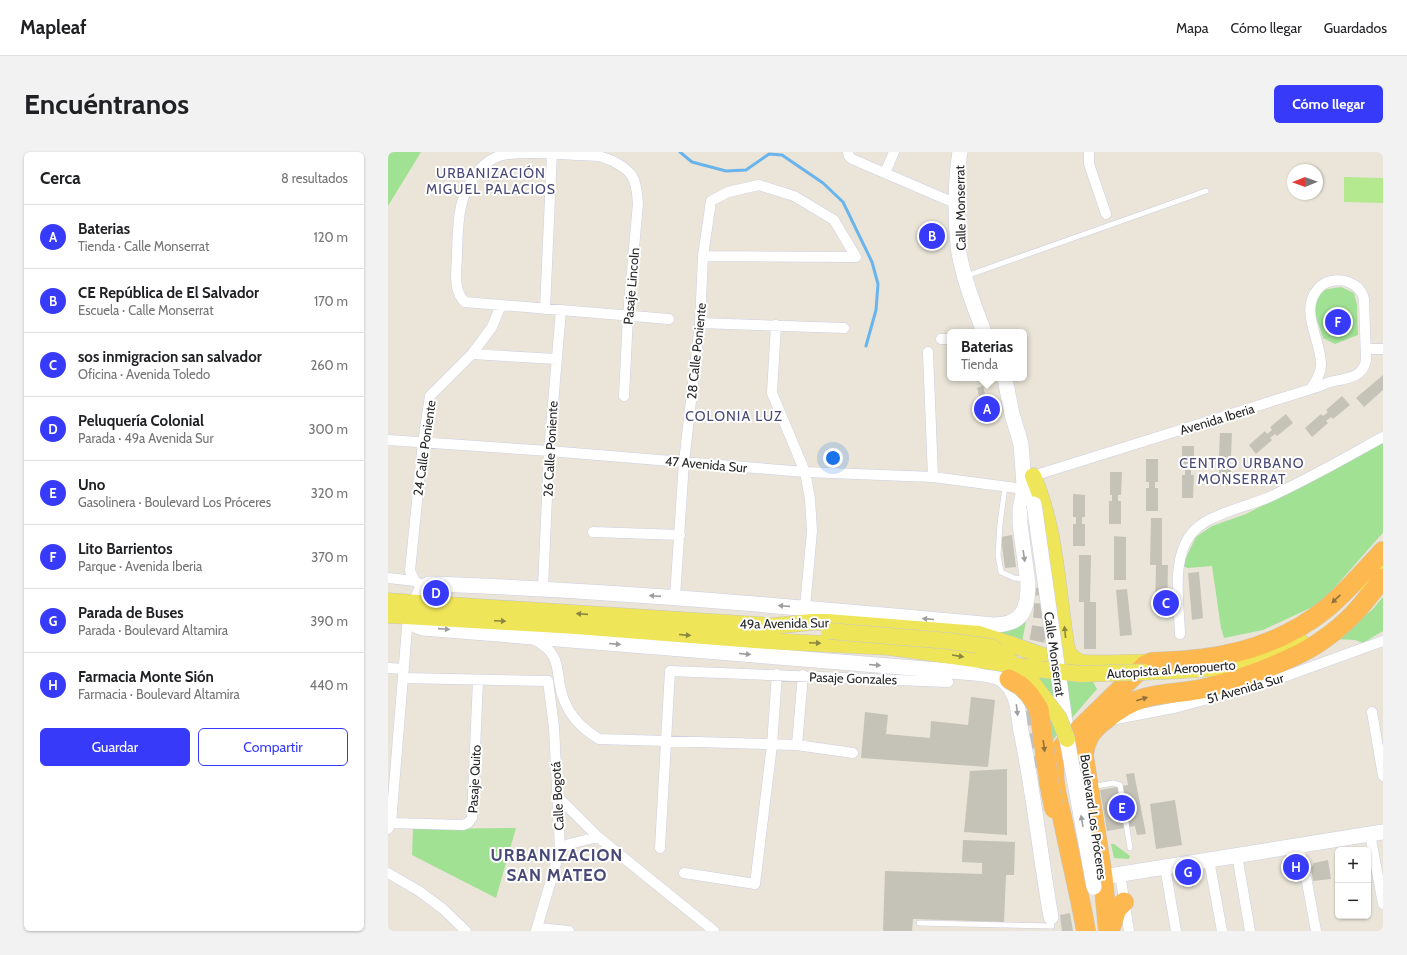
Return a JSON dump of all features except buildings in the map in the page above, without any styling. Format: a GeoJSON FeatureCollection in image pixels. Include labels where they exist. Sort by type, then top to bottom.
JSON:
{"type":"FeatureCollection","features":[{"type":"Feature","properties":{"kind":"highway","name":"Boulevard Los Próceres"},"geometry":{"type":"LineString","coordinates":[[1084,924],[1058,797],[1055,769],[1058,754],[1066,742],[1140,668],[1240,652],[1285,635],[1307,623],[1339,597],[1383,551]]}},
{"type":"Feature","properties":{"kind":"highway","name":"Boulevard Los Próceres"},"geometry":{"type":"LineString","coordinates":[[1109,931],[1117,876],[1101,838],[1089,787],[1084,747],[1089,737],[1102,722],[1124,706],[1133,702],[1157,695],[1218,685],[1275,665],[1301,653],[1325,638],[1358,609],[1383,578]]}},
{"type":"Feature","properties":{"kind":"highway"},"geometry":{"type":"LineString","coordinates":[[1004,678],[1021,686],[1029,694],[1039,709],[1054,809],[1061,841],[1073,866]]}},
{"type":"Feature","properties":{"kind":"highway"},"geometry":{"type":"LineString","coordinates":[[1040,776],[1055,848],[1084,924]]}},
{"type":"Feature","properties":{"kind":"highway"},"geometry":{"type":"LineString","coordinates":[[1109,931],[1117,909],[1124,902]]}},
{"type":"Feature","properties":{"kind":"main road"},"geometry":{"type":"LineString","coordinates":[[1029,483],[1042,498],[1056,559],[1067,649],[1069,654],[1075,660],[1082,663]]}},
{"type":"Feature","properties":{"kind":"main road","name":"Autopista al Aeropuerto"},"geometry":{"type":"LineString","coordinates":[[1044,670],[1081,674],[1148,667],[1213,668],[1251,663],[1288,649],[1328,626],[1339,616],[1383,567]]}},
{"type":"Feature","properties":{"kind":"main road","name":"49a Avenida Sur"},"geometry":{"type":"LineString","coordinates":[[388,601],[414,613],[768,641],[889,647],[1044,670]]}},
{"type":"Feature","properties":{"kind":"main road","name":"49a Avenida Sur"},"geometry":{"type":"LineString","coordinates":[[388,615],[414,613],[634,618],[774,626],[819,622],[954,631],[979,634],[1038,654],[1061,660],[1082,663],[1148,667]]}},
{"type":"Feature","properties":{"kind":"main road"},"geometry":{"type":"LineString","coordinates":[[774,626],[950,641],[990,647],[1003,655],[1029,678],[1059,718],[1067,739]]}},
{"type":"Feature","properties":{"kind":"street"},"geometry":{"type":"LineString","coordinates":[[848,152],[852,159],[957,204]]}},
{"type":"Feature","properties":{"kind":"street"},"geometry":{"type":"LineString","coordinates":[[885,173],[894,152]]}},
{"type":"Feature","properties":{"kind":"street","name":"Calle Monserrat"},"geometry":{"type":"LineString","coordinates":[[960,152],[957,204],[960,253],[965,277],[983,329]]}},
{"type":"Feature","properties":{"kind":"street"},"geometry":{"type":"LineString","coordinates":[[1089,152],[1090,164],[1106,214]]}},
{"type":"Feature","properties":{"kind":"street"},"geometry":{"type":"LineString","coordinates":[[545,309],[552,153],[506,154],[493,159],[482,167],[469,185],[459,210],[457,287],[460,297],[465,302],[545,309],[561,310],[628,316],[669,319]]}},
{"type":"Feature","properties":{"kind":"street","name":"Pasaje Lincoln"},"geometry":{"type":"LineString","coordinates":[[552,153],[600,156],[614,162],[632,176],[637,190],[638,203],[628,316],[624,396]]}},
{"type":"Feature","properties":{"kind":"street","name":"28 Calle Poniente"},"geometry":{"type":"LineString","coordinates":[[676,597],[684,462],[700,323],[703,256],[711,201],[728,192],[759,185],[794,196],[834,220],[856,257],[703,256]]}},
{"type":"Feature","properties":{"kind":"street","name":"Avenida Iberia"},"geometry":{"type":"LineString","coordinates":[[1029,483],[1357,375],[1363,370],[1366,363],[1364,299],[1361,292],[1344,281],[1332,281],[1323,284],[1314,295],[1310,308],[1311,322],[1321,364],[1319,375],[1311,389]]}},
{"type":"Feature","properties":{"kind":"street","name":"24 Calle Poniente"},"geometry":{"type":"LineString","coordinates":[[419,584],[410,571],[423,442],[430,396],[472,354],[492,327],[501,305]]}},
{"type":"Feature","properties":{"kind":"street","name":"26 Calle Poniente"},"geometry":{"type":"LineString","coordinates":[[543,588],[549,451],[561,310]]}},
{"type":"Feature","properties":{"kind":"street"},"geometry":{"type":"LineString","coordinates":[[700,323],[844,328]]}},
{"type":"Feature","properties":{"kind":"street"},"geometry":{"type":"LineString","coordinates":[[776,325],[772,393],[805,472],[810,500],[812,531],[805,607]]}},
{"type":"Feature","properties":{"kind":"street"},"geometry":{"type":"LineString","coordinates":[[1366,349],[1383,349]]}},
{"type":"Feature","properties":{"kind":"street"},"geometry":{"type":"LineString","coordinates":[[928,352],[933,478]]}},
{"type":"Feature","properties":{"kind":"street"},"geometry":{"type":"LineString","coordinates":[[472,354],[556,360]]}},
{"type":"Feature","properties":{"kind":"street","name":"Calle Monserrat"},"geometry":{"type":"LineString","coordinates":[[1005,381],[1021,418],[1031,450],[1029,483],[1030,530]]}},
{"type":"Feature","properties":{"kind":"street"},"geometry":{"type":"LineString","coordinates":[[1180,634],[1179,564],[1185,544],[1197,528],[1212,518],[1267,498],[1286,489],[1383,437]]}},
{"type":"Feature","properties":{"kind":"street","name":"47 Avenida Sur"},"geometry":{"type":"LineString","coordinates":[[388,440],[549,451],[805,472],[933,478],[1005,487],[1029,483]]}},
{"type":"Feature","properties":{"kind":"street","name":"Calle Monserrat"},"geometry":{"type":"LineString","coordinates":[[1029,483],[1034,504],[1067,739],[1117,876],[1103,931]]}},
{"type":"Feature","properties":{"kind":"street","name":"49a Avenida Sur"},"geometry":{"type":"LineString","coordinates":[[419,584],[543,588],[676,597],[805,607],[993,625],[1005,624],[1022,616],[1028,593],[1020,524],[1020,509],[1029,483]]}},
{"type":"Feature","properties":{"kind":"street"},"geometry":{"type":"LineString","coordinates":[[593,532],[680,535]]}},
{"type":"Feature","properties":{"kind":"street"},"geometry":{"type":"LineString","coordinates":[[388,578],[419,584],[403,673],[392,769],[389,826]]}},
{"type":"Feature","properties":{"kind":"street"},"geometry":{"type":"LineString","coordinates":[[414,613],[417,626],[423,628],[967,672],[1004,678],[1017,703],[1052,925]]}},
{"type":"Feature","properties":{"kind":"street"},"geometry":{"type":"LineString","coordinates":[[528,636],[535,639],[549,650],[556,659],[564,700],[574,719],[589,732],[599,738],[797,745],[853,753]]}},
{"type":"Feature","properties":{"kind":"street"},"geometry":{"type":"LineString","coordinates":[[556,659],[560,649],[567,641],[586,640]]}},
{"type":"Feature","properties":{"kind":"street","name":"51 Avenida Sur"},"geometry":{"type":"LineString","coordinates":[[1102,722],[1178,707],[1267,683],[1383,641]]}},
{"type":"Feature","properties":{"kind":"street"},"geometry":{"type":"LineString","coordinates":[[388,668],[403,673],[478,680]]}},
{"type":"Feature","properties":{"kind":"street"},"geometry":{"type":"LineString","coordinates":[[660,848],[670,671],[803,675]]}},
{"type":"Feature","properties":{"kind":"street"},"geometry":{"type":"LineString","coordinates":[[684,872],[755,884],[772,745],[777,674]]}},
{"type":"Feature","properties":{"kind":"street","name":"Pasaje Gonzales"},"geometry":{"type":"LineString","coordinates":[[797,745],[803,675],[948,682]]}},
{"type":"Feature","properties":{"kind":"street","name":"Calle Bogotá"},"geometry":{"type":"LineString","coordinates":[[478,680],[548,681],[554,727],[560,850],[537,930]]}},
{"type":"Feature","properties":{"kind":"street","name":"Pasaje Quito"},"geometry":{"type":"LineString","coordinates":[[389,826],[463,825],[471,821],[473,810],[478,680]]}},
{"type":"Feature","properties":{"kind":"street"},"geometry":{"type":"LineString","coordinates":[[1372,712],[1383,776]]}},
{"type":"Feature","properties":{"kind":"street"},"geometry":{"type":"LineString","coordinates":[[1040,776],[1050,877],[1052,925]]}},
{"type":"Feature","properties":{"kind":"street"},"geometry":{"type":"LineString","coordinates":[[558,797],[598,837],[714,931]]}},
{"type":"Feature","properties":{"kind":"street"},"geometry":{"type":"LineString","coordinates":[[1129,931],[1124,902],[1117,876],[1377,833],[1383,904]]}},
{"type":"Feature","properties":{"kind":"street"},"geometry":{"type":"LineString","coordinates":[[560,850],[569,844],[598,837]]}},
{"type":"Feature","properties":{"kind":"street"},"geometry":{"type":"LineString","coordinates":[[1298,846],[1304,866],[1316,931]]}},
{"type":"Feature","properties":{"kind":"street"},"geometry":{"type":"LineString","coordinates":[[1238,855],[1250,931]]}},
{"type":"Feature","properties":{"kind":"street"},"geometry":{"type":"LineString","coordinates":[[1209,860],[1222,931]]}},
{"type":"Feature","properties":{"kind":"street"},"geometry":{"type":"LineString","coordinates":[[1165,867],[1176,931]]}},
{"type":"Feature","properties":{"kind":"street"},"geometry":{"type":"LineString","coordinates":[[388,873],[419,891],[444,910],[466,931]]}},
{"type":"Feature","properties":{"kind":"street"},"geometry":{"type":"LineString","coordinates":[[537,930],[569,931]]}},
{"type":"Feature","properties":{"kind":"lane"},"geometry":{"type":"LineString","coordinates":[[965,277],[1206,191]]}},
{"type":"Feature","properties":{"kind":"lane"},"geometry":{"type":"LineString","coordinates":[[1005,487],[998,554],[1001,572],[1014,578],[1027,579]]}},
{"type":"Feature","properties":{"kind":"lane"},"geometry":{"type":"LineString","coordinates":[[1089,787],[1113,783],[1120,785],[1130,848]]}},
{"type":"Feature","properties":{"kind":"lane"},"geometry":{"type":"LineString","coordinates":[[919,923],[1052,925]]}},
{"type":"Feature","properties":{"kind":"green space"},"geometry":{"type":"Polygon","coordinates":[[[388,152],[421,152],[388,206],[388,152]]]}},
{"type":"Feature","properties":{"kind":"green space"},"geometry":{"type":"Polygon","coordinates":[[[1344,177],[1383,178],[1383,203],[1344,202],[1344,177]]]}},
{"type":"Feature","properties":{"kind":"green space"},"geometry":{"type":"Polygon","coordinates":[[[1341,287],[1354,293],[1357,305],[1358,335],[1335,344],[1323,338],[1313,308],[1322,290],[1341,287]]]}},
{"type":"Feature","properties":{"kind":"green space"},"geometry":{"type":"Polygon","coordinates":[[[1383,443],[1383,533],[1321,603],[1263,630],[1224,638],[1221,628],[1212,566],[1188,568],[1182,566],[1196,537],[1212,526],[1246,514],[1383,443]]]}},
{"type":"Feature","properties":{"kind":"green space"},"geometry":{"type":"Polygon","coordinates":[[[1383,597],[1383,631],[1363,643],[1355,640],[1334,639],[1372,610],[1383,597]]]}},
{"type":"Feature","properties":{"kind":"green space"},"geometry":{"type":"Polygon","coordinates":[[[1027,616],[1022,642],[991,633],[1027,616]]]}},
{"type":"Feature","properties":{"kind":"green space"},"geometry":{"type":"Polygon","coordinates":[[[1038,662],[1084,666],[1097,689],[1052,741],[1043,705],[1038,662]]]}},
{"type":"Feature","properties":{"kind":"green space"},"geometry":{"type":"Polygon","coordinates":[[[516,828],[496,898],[412,855],[413,829],[516,828]]]}},
{"type":"Feature","properties":{"kind":"green space"},"geometry":{"type":"Polygon","coordinates":[[[1111,844],[1114,844],[1130,856],[1129,859],[1114,858],[1111,844]]]}},
{"type":"Feature","properties":{"kind":"waterway"},"geometry":{"type":"LineString","coordinates":[[680,152],[692,162],[726,171],[746,170],[769,154],[782,155],[823,183],[843,202],[872,262],[878,284],[876,310],[866,346]]}},
{"type":"Feature","properties":{"kind":"tunnel"},"geometry":{"type":"LineString","coordinates":[[1030,663],[1036,647],[1040,625],[1042,604],[1041,587]]}},
{"type":"Feature","properties":{"kind":"tunnel"},"geometry":{"type":"LineString","coordinates":[[1024,688],[1025,702],[1038,768]]}},
{"type":"Feature","properties":{"kind":"place","name":"CE República de El Salvador"},"geometry":{"type":"Point","coordinates":[932,236]}},
{"type":"Feature","properties":{"kind":"place","name":"Lito Barrientos"},"geometry":{"type":"Point","coordinates":[1338,322]}},
{"type":"Feature","properties":{"kind":"place","name":"Baterias"},"geometry":{"type":"Point","coordinates":[987,409]}},
{"type":"Feature","properties":{"kind":"place","name":"Peluquería Colonial"},"geometry":{"type":"Point","coordinates":[436,593]}},
{"type":"Feature","properties":{"kind":"place","name":"sos inmigracion san salvador"},"geometry":{"type":"Point","coordinates":[1166,603]}},
{"type":"Feature","properties":{"kind":"place","name":"Uno"},"geometry":{"type":"Point","coordinates":[1122,808]}},
{"type":"Feature","properties":{"kind":"place","name":"Farmacia Monte Sión"},"geometry":{"type":"Point","coordinates":[1296,867]}},
{"type":"Feature","properties":{"kind":"place","name":"Parada de Buses"},"geometry":{"type":"Point","coordinates":[1188,872]}},
{"type":"Feature","properties":{"kind":"district","name":"URBANIZACIÓN MIGUEL PALACIOS"},"geometry":{"type":"Point","coordinates":[491,182]}},
{"type":"Feature","properties":{"kind":"district","name":"COLONIA LUZ"},"geometry":{"type":"Point","coordinates":[734,416]}},
{"type":"Feature","properties":{"kind":"district","name":"CENTRO URBANO MONSERRAT"},"geometry":{"type":"Point","coordinates":[1242,472]}},
{"type":"Feature","properties":{"kind":"district","name":"URBANIZACION SAN MATEO"},"geometry":{"type":"Point","coordinates":[557,865]}}]}
